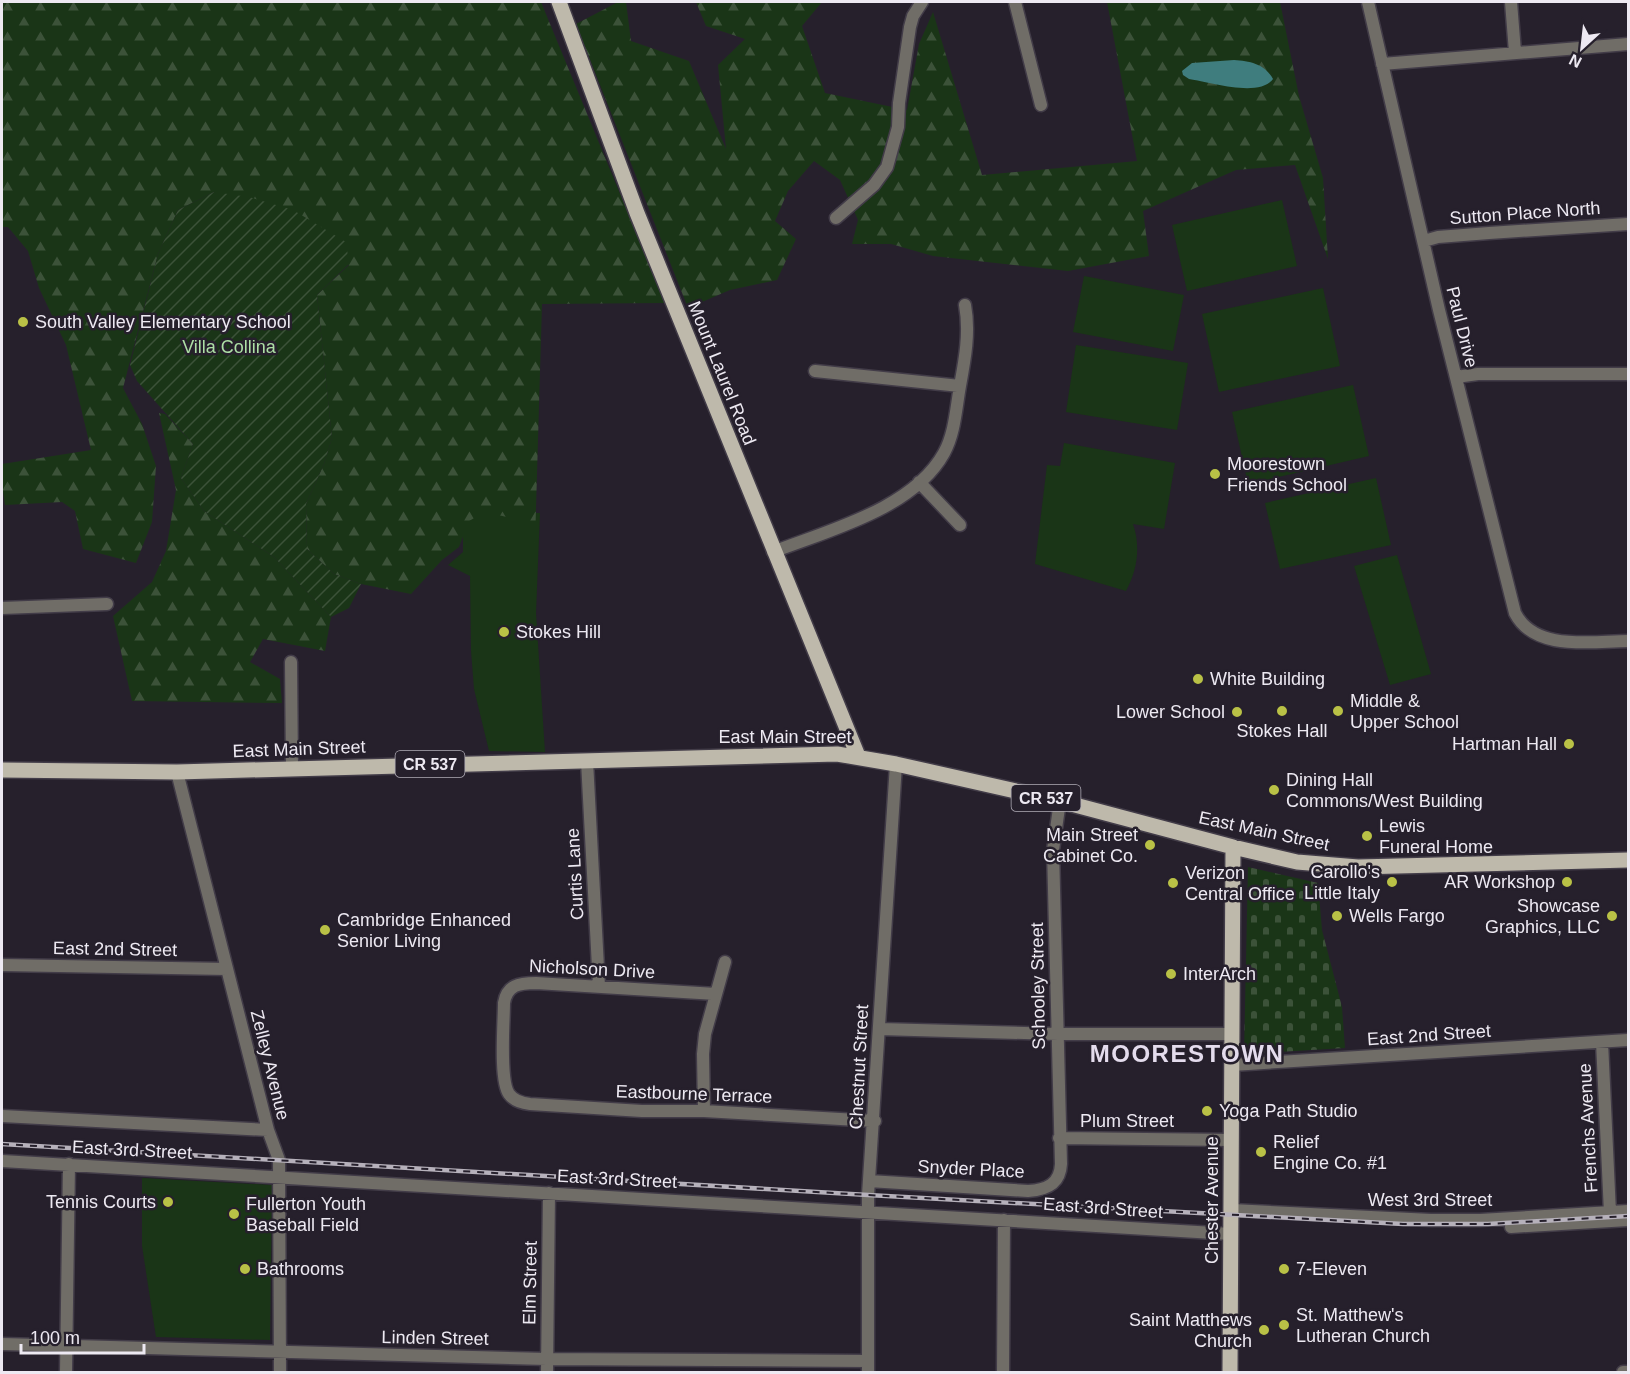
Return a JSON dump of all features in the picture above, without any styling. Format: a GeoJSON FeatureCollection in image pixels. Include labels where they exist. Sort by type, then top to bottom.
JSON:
{"type":"FeatureCollection","features":[{"type":"Feature","properties":{"kind":"main road","name":"Mount Laurel Road"},"geometry":{"type":"LineString","coordinates":[[559,2],[637,213],[773,552],[858,756]]}},
{"type":"Feature","properties":{"kind":"main road","name":"East Main Street"},"geometry":{"type":"LineString","coordinates":[[2,770],[177,772],[837,753],[1060,801],[1297,862],[1341,867],[1629,860]]}},
{"type":"Feature","properties":{"kind":"main road","name":"Chester Avenue"},"geometry":{"type":"LineString","coordinates":[[1230,1372],[1233,847]]}},
{"type":"Feature","properties":{"kind":"street"},"geometry":{"type":"LineString","coordinates":[[836,218],[874,185],[887,167],[898,127],[903,64],[910,27],[913,16],[922,2]]}},
{"type":"Feature","properties":{"kind":"street"},"geometry":{"type":"LineString","coordinates":[[1016,2],[1041,105]]}},
{"type":"Feature","properties":{"kind":"street","name":"Paul Drive"},"geometry":{"type":"LineString","coordinates":[[1368,2],[1456,377],[1515,613],[1528,630],[1552,640],[1629,641]]}},
{"type":"Feature","properties":{"kind":"street"},"geometry":{"type":"LineString","coordinates":[[1511,2],[1515,52]]}},
{"type":"Feature","properties":{"kind":"street"},"geometry":{"type":"LineString","coordinates":[[1382,63],[1629,44]]}},
{"type":"Feature","properties":{"kind":"street","name":"Sutton Place North"},"geometry":{"type":"LineString","coordinates":[[1424,241],[1457,236],[1629,224]]}},
{"type":"Feature","properties":{"kind":"street"},"geometry":{"type":"LineString","coordinates":[[773,552],[885,506],[920,482],[931,471],[945,451],[956,413],[968,328],[965,305]]}},
{"type":"Feature","properties":{"kind":"street"},"geometry":{"type":"LineString","coordinates":[[815,370],[960,386]]}},
{"type":"Feature","properties":{"kind":"street"},"geometry":{"type":"LineString","coordinates":[[1456,377],[1478,374],[1629,374]]}},
{"type":"Feature","properties":{"kind":"street"},"geometry":{"type":"LineString","coordinates":[[920,482],[960,525]]}},
{"type":"Feature","properties":{"kind":"street"},"geometry":{"type":"LineString","coordinates":[[2,608],[107,604]]}},
{"type":"Feature","properties":{"kind":"street"},"geometry":{"type":"LineString","coordinates":[[291,662],[292,768]]}},
{"type":"Feature","properties":{"kind":"street","name":"Curtis Lane"},"geometry":{"type":"LineString","coordinates":[[587,760],[599,986]]}},
{"type":"Feature","properties":{"kind":"street","name":"Chestnut Street"},"geometry":{"type":"LineString","coordinates":[[868,1367],[869,1180],[896,764]]}},
{"type":"Feature","properties":{"kind":"street","name":"Zelley Avenue"},"geometry":{"type":"LineString","coordinates":[[177,772],[268,1130],[279,1160],[280,1372]]}},
{"type":"Feature","properties":{"kind":"street","name":"Schooley Street"},"geometry":{"type":"LineString","coordinates":[[1060,801],[1053,850],[1060,1171]]}},
{"type":"Feature","properties":{"kind":"street"},"geometry":{"type":"LineString","coordinates":[[704,1111],[705,1034],[725,962]]}},
{"type":"Feature","properties":{"kind":"street","name":"East 2nd Street"},"geometry":{"type":"LineString","coordinates":[[2,965],[227,969]]}},
{"type":"Feature","properties":{"kind":"street","name":"Nicholson Drive"},"geometry":{"type":"LineString","coordinates":[[513,1099],[506,1090],[504,1077],[504,1003],[507,992],[515,985],[528,983],[599,986],[716,994]]}},
{"type":"Feature","properties":{"kind":"street"},"geometry":{"type":"LineString","coordinates":[[880,1029],[1058,1034],[1232,1034]]}},
{"type":"Feature","properties":{"kind":"street","name":"East 2nd Street"},"geometry":{"type":"LineString","coordinates":[[1232,1065],[1629,1040]]}},
{"type":"Feature","properties":{"kind":"street","name":"Frenchs Avenue"},"geometry":{"type":"LineString","coordinates":[[1602,1042],[1610,1213]]}},
{"type":"Feature","properties":{"kind":"street","name":"Eastbourne Terrace"},"geometry":{"type":"LineString","coordinates":[[513,1099],[530,1104],[642,1111],[704,1111],[874,1121]]}},
{"type":"Feature","properties":{"kind":"street","name":"East 3rd Street"},"geometry":{"type":"LineString","coordinates":[[2,1116],[268,1130]]}},
{"type":"Feature","properties":{"kind":"street","name":"Plum Street"},"geometry":{"type":"LineString","coordinates":[[1059,1138],[1231,1140]]}},
{"type":"Feature","properties":{"kind":"street","name":"East 3rd Street"},"geometry":{"type":"LineString","coordinates":[[2,1161],[1231,1234]]}},
{"type":"Feature","properties":{"kind":"street"},"geometry":{"type":"LineString","coordinates":[[66,1372],[69,1164]]}},
{"type":"Feature","properties":{"kind":"street","name":"Snyder Place"},"geometry":{"type":"LineString","coordinates":[[869,1180],[1040,1190],[1054,1183],[1060,1171]]}},
{"type":"Feature","properties":{"kind":"street","name":"Elm Street"},"geometry":{"type":"LineString","coordinates":[[547,1372],[549,1193]]}},
{"type":"Feature","properties":{"kind":"street","name":"West 3rd Street"},"geometry":{"type":"LineString","coordinates":[[1232,1210],[1431,1220],[1480,1220],[1629,1211]]}},
{"type":"Feature","properties":{"kind":"street"},"geometry":{"type":"LineString","coordinates":[[1003,1372],[1004,1220]]}},
{"type":"Feature","properties":{"kind":"street","name":"West 3rd Street"},"geometry":{"type":"LineString","coordinates":[[1511,1227],[1629,1220]]}},
{"type":"Feature","properties":{"kind":"street","name":"Linden Street"},"geometry":{"type":"LineString","coordinates":[[2,1344],[868,1367]]}},
{"type":"Feature","properties":{"kind":"street"},"geometry":{"type":"LineString","coordinates":[[1623,1372],[1629,1372]]}},
{"type":"Feature","properties":{"kind":"green space"},"geometry":{"type":"Polygon","coordinates":[[[2,2],[541,2],[665,303],[542,304],[535,543],[524,521],[485,512],[469,521],[459,547],[442,560],[411,594],[361,584],[334,574],[307,549],[306,504],[324,464],[332,438],[317,295],[349,265],[214,192],[178,210],[158,254],[123,388],[142,424],[156,466],[152,522],[136,563],[83,549],[75,511],[62,502],[5,505],[2,464],[91,450],[66,345],[39,288],[28,251],[8,227],[2,227],[2,2]]]}},
{"type":"Feature","properties":{"kind":"green space"},"geometry":{"type":"Polygon","coordinates":[[[618,2],[626,2],[631,41],[689,61],[726,149],[718,65],[745,39],[706,26],[696,2],[822,2],[802,26],[825,93],[907,110],[919,44],[933,12],[982,175],[1137,161],[1107,2],[1280,2],[1299,96],[1323,178],[1328,259],[1295,165],[1236,170],[1143,211],[1149,256],[1068,271],[933,256],[891,244],[852,244],[858,220],[840,180],[814,161],[788,191],[775,221],[796,239],[777,280],[730,290],[688,308],[576,24],[618,2]]]}},
{"type":"Feature","properties":{"kind":"green space","name":"Villa Collina"},"geometry":{"type":"Polygon","coordinates":[[[214,192],[249,197],[293,210],[346,242],[349,264],[317,295],[332,438],[324,464],[306,504],[307,549],[334,574],[361,584],[349,608],[331,617],[274,557],[204,511],[181,478],[193,444],[137,381],[130,365],[158,254],[178,210],[214,192]]]}},
{"type":"Feature","properties":{"kind":"green space"},"geometry":{"type":"Polygon","coordinates":[[[1282,200],[1297,266],[1187,291],[1172,225],[1282,200]]]}},
{"type":"Feature","properties":{"kind":"green space"},"geometry":{"type":"Polygon","coordinates":[[[1084,276],[1184,295],[1173,351],[1073,332],[1084,276]]]}},
{"type":"Feature","properties":{"kind":"green space"},"geometry":{"type":"Polygon","coordinates":[[[1323,288],[1340,366],[1219,392],[1202,314],[1323,288]]]}},
{"type":"Feature","properties":{"kind":"green space"},"geometry":{"type":"Polygon","coordinates":[[[1076,345],[1188,363],[1177,430],[1066,412],[1076,345]]]}},
{"type":"Feature","properties":{"kind":"green space"},"geometry":{"type":"Polygon","coordinates":[[[1353,385],[1369,456],[1248,484],[1232,412],[1353,385]]]}},
{"type":"Feature","properties":{"kind":"green space"},"geometry":{"type":"Polygon","coordinates":[[[159,413],[165,414],[193,444],[181,478],[204,511],[274,557],[331,617],[325,651],[263,639],[250,662],[280,679],[282,703],[132,701],[113,616],[152,582],[166,551],[176,490],[159,413]]]}},
{"type":"Feature","properties":{"kind":"green space"},"geometry":{"type":"Polygon","coordinates":[[[1064,443],[1175,463],[1164,529],[1133,524],[1137,541],[1137,559],[1126,591],[1035,564],[1047,465],[1060,466],[1064,443]]]}},
{"type":"Feature","properties":{"kind":"green space"},"geometry":{"type":"Polygon","coordinates":[[[1376,478],[1391,545],[1280,569],[1265,503],[1376,478]]]}},
{"type":"Feature","properties":{"kind":"green space","name":"Stokes Hill"},"geometry":{"type":"Polygon","coordinates":[[[463,511],[540,513],[536,613],[545,752],[489,751],[474,689],[470,576],[448,565],[463,552],[463,511]]]}},
{"type":"Feature","properties":{"kind":"green space"},"geometry":{"type":"Polygon","coordinates":[[[1397,555],[1431,674],[1390,685],[1354,566],[1397,555]]]}},
{"type":"Feature","properties":{"kind":"green space"},"geometry":{"type":"Polygon","coordinates":[[[1248,867],[1318,883],[1322,930],[1342,1007],[1345,1048],[1244,1054],[1248,867]]]}},
{"type":"Feature","properties":{"kind":"green space"},"geometry":{"type":"Polygon","coordinates":[[[142,1178],[272,1185],[270,1340],[156,1337],[142,1246],[142,1178]]]}},
{"type":"Feature","properties":{"kind":"shaded area"},"geometry":{"type":"Polygon","coordinates":[[[1234,60],[1256,64],[1266,70],[1273,79],[1266,85],[1246,88],[1189,79],[1183,75],[1182,71],[1192,63],[1234,60]]]}},
{"type":"Feature","properties":{"kind":"railway"},"geometry":{"type":"LineString","coordinates":[[2,1144],[1403,1224],[1488,1224],[1628,1216]]}},
{"type":"Feature","properties":{"kind":"place","name":"South Valley Elementary School"},"geometry":{"type":"Point","coordinates":[23,322]}},
{"type":"Feature","properties":{"kind":"place","name":"Moorestown Friends School"},"geometry":{"type":"Point","coordinates":[1215,474]}},
{"type":"Feature","properties":{"kind":"place","name":"Stokes Hill"},"geometry":{"type":"Point","coordinates":[504,632]}},
{"type":"Feature","properties":{"kind":"place","name":"White Building"},"geometry":{"type":"Point","coordinates":[1198,679]}},
{"type":"Feature","properties":{"kind":"place","name":"Stokes Hall"},"geometry":{"type":"Point","coordinates":[1282,711]}},
{"type":"Feature","properties":{"kind":"place","name":"Middle & Upper School"},"geometry":{"type":"Point","coordinates":[1338,711]}},
{"type":"Feature","properties":{"kind":"place","name":"Lower School"},"geometry":{"type":"Point","coordinates":[1237,712]}},
{"type":"Feature","properties":{"kind":"place","name":"Hartman Hall"},"geometry":{"type":"Point","coordinates":[1569,744]}},
{"type":"Feature","properties":{"kind":"place","name":"Dining Hall Commons/West Building"},"geometry":{"type":"Point","coordinates":[1274,790]}},
{"type":"Feature","properties":{"kind":"place","name":"Lewis Funeral Home"},"geometry":{"type":"Point","coordinates":[1367,836]}},
{"type":"Feature","properties":{"kind":"place","name":"Main Street Cabinet Co."},"geometry":{"type":"Point","coordinates":[1150,845]}},
{"type":"Feature","properties":{"kind":"place","name":"Carollo's Little Italy"},"geometry":{"type":"Point","coordinates":[1392,882]}},
{"type":"Feature","properties":{"kind":"place","name":"AR Workshop"},"geometry":{"type":"Point","coordinates":[1567,882]}},
{"type":"Feature","properties":{"kind":"place","name":"Verizon Central Office"},"geometry":{"type":"Point","coordinates":[1173,883]}},
{"type":"Feature","properties":{"kind":"place","name":"Wells Fargo"},"geometry":{"type":"Point","coordinates":[1337,916]}},
{"type":"Feature","properties":{"kind":"place","name":"Showcase Graphics, LLC"},"geometry":{"type":"Point","coordinates":[1612,916]}},
{"type":"Feature","properties":{"kind":"place","name":"Cambridge Enhanced Senior Living"},"geometry":{"type":"Point","coordinates":[325,930]}},
{"type":"Feature","properties":{"kind":"place","name":"InterArch"},"geometry":{"type":"Point","coordinates":[1171,974]}},
{"type":"Feature","properties":{"kind":"place","name":"Yoga Path Studio"},"geometry":{"type":"Point","coordinates":[1207,1111]}},
{"type":"Feature","properties":{"kind":"place","name":"Relief Engine Co. #1"},"geometry":{"type":"Point","coordinates":[1261,1152]}},
{"type":"Feature","properties":{"kind":"place","name":"Tennis Courts"},"geometry":{"type":"Point","coordinates":[168,1202]}},
{"type":"Feature","properties":{"kind":"place","name":"Fullerton Youth Baseball Field"},"geometry":{"type":"Point","coordinates":[234,1214]}},
{"type":"Feature","properties":{"kind":"place","name":"Bathrooms"},"geometry":{"type":"Point","coordinates":[245,1269]}},
{"type":"Feature","properties":{"kind":"place","name":"7-Eleven"},"geometry":{"type":"Point","coordinates":[1284,1269]}},
{"type":"Feature","properties":{"kind":"place","name":"St. Matthew's Lutheran Church"},"geometry":{"type":"Point","coordinates":[1284,1325]}},
{"type":"Feature","properties":{"kind":"place","name":"Saint Matthews Church"},"geometry":{"type":"Point","coordinates":[1264,1330]}},
{"type":"Feature","properties":{"kind":"district","name":"MOORESTOWN"},"geometry":{"type":"Point","coordinates":[1187,1053]}}]}
